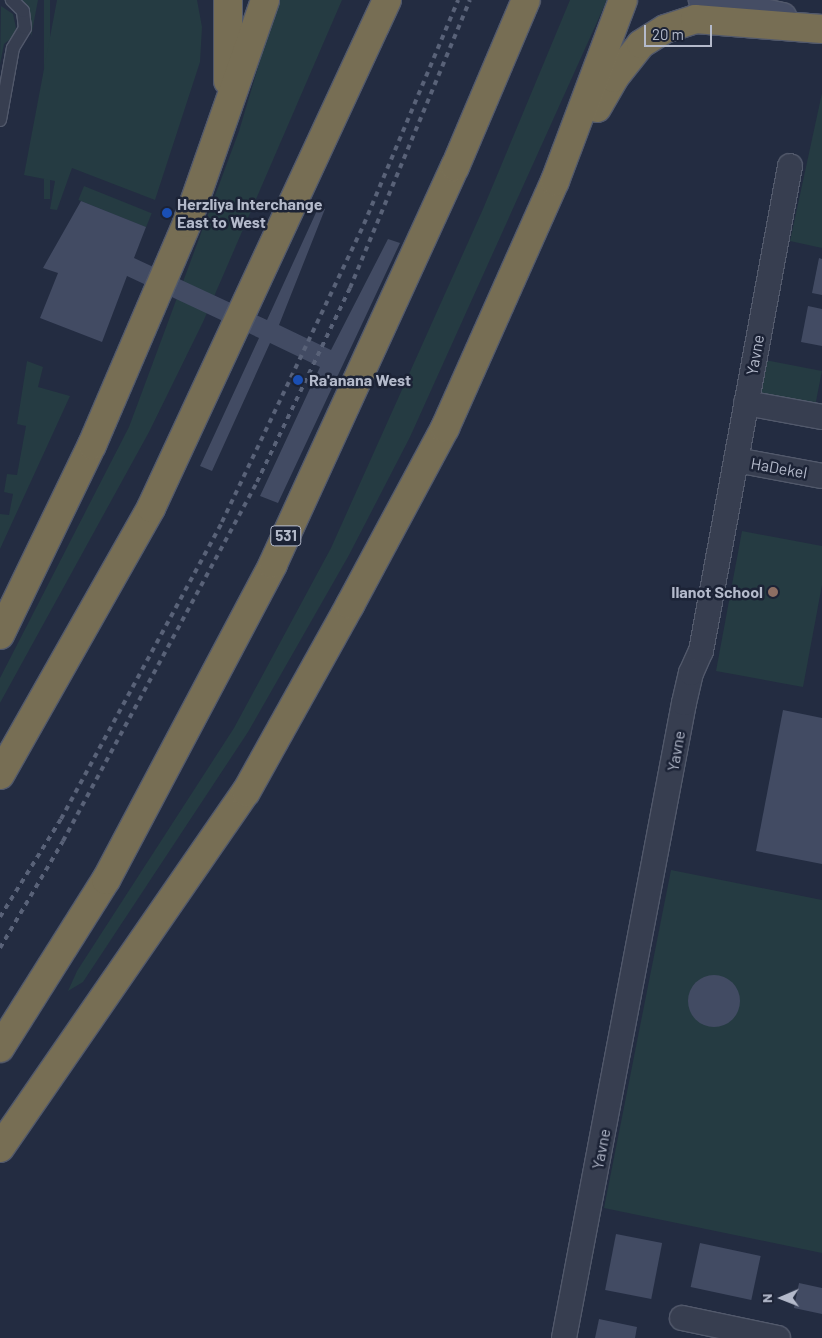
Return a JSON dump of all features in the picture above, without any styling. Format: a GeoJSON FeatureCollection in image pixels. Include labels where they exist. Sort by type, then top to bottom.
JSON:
{"type":"FeatureCollection","features":[{"type":"Feature","properties":{"kind":"highway"},"geometry":{"type":"LineString","coordinates":[[227,114],[228,0]]}},
{"type":"Feature","properties":{"kind":"highway"},"geometry":{"type":"LineString","coordinates":[[0,636],[92,445],[187,223],[227,114],[265,0]]}},
{"type":"Feature","properties":{"kind":"highway"},"geometry":{"type":"LineString","coordinates":[[0,775],[151,508],[386,0]]}},
{"type":"Feature","properties":{"kind":"highway","name":"531"},"geometry":{"type":"LineString","coordinates":[[0,1048],[106,880],[273,564],[447,185],[526,0]]}},
{"type":"Feature","properties":{"kind":"highway"},"geometry":{"type":"LineString","coordinates":[[0,1148],[246,792],[445,428],[555,181],[623,0]]}},
{"type":"Feature","properties":{"kind":"highway"},"geometry":{"type":"LineString","coordinates":[[555,181],[614,78],[641,44],[665,29],[695,20],[822,27]]}},
{"type":"Feature","properties":{"kind":"main road"},"geometry":{"type":"LineString","coordinates":[[703,0],[822,27]]}},
{"type":"Feature","properties":{"kind":"street","name":"Yavne"},"geometry":{"type":"LineString","coordinates":[[564,1338],[684,704],[691,672],[701,651],[790,166]]}},
{"type":"Feature","properties":{"kind":"street"},"geometry":{"type":"LineString","coordinates":[[746,403],[822,417]]}},
{"type":"Feature","properties":{"kind":"street","name":"HaDekel"},"geometry":{"type":"LineString","coordinates":[[736,460],[822,476]]}},
{"type":"Feature","properties":{"kind":"street"},"geometry":{"type":"LineString","coordinates":[[682,1318],[778,1338]]}},
{"type":"Feature","properties":{"kind":"lane"},"geometry":{"type":"LineString","coordinates":[[0,120],[13,48],[25,28],[22,11],[12,0]]}},
{"type":"Feature","properties":{"kind":"shaded area"},"geometry":{"type":"Polygon","coordinates":[[[22,0],[38,0],[31,37],[30,17],[22,0]]]}},
{"type":"Feature","properties":{"kind":"shaded area"},"geometry":{"type":"Polygon","coordinates":[[[44,0],[50,0],[50,199],[44,199],[44,0]]]}},
{"type":"Feature","properties":{"kind":"shaded area"},"geometry":{"type":"Polygon","coordinates":[[[57,0],[197,0],[202,27],[200,62],[155,200],[72,168],[57,210],[50,209],[55,181],[24,175],[57,0]]]}},
{"type":"Feature","properties":{"kind":"shaded area"},"geometry":{"type":"Polygon","coordinates":[[[278,0],[342,0],[203,322],[149,432],[0,703],[0,678],[129,427],[239,131],[278,0]]]}},
{"type":"Feature","properties":{"kind":"shaded area"},"geometry":{"type":"Polygon","coordinates":[[[570,0],[607,0],[410,437],[349,555],[248,732],[83,982],[68,991],[77,971],[234,728],[331,548],[483,209],[570,0]]]}},
{"type":"Feature","properties":{"kind":"shaded area"},"geometry":{"type":"Polygon","coordinates":[[[1,6],[13,14],[16,28],[13,37],[4,44],[0,64],[1,6]]]}},
{"type":"Feature","properties":{"kind":"shaded area"},"geometry":{"type":"Polygon","coordinates":[[[822,93],[822,248],[790,241],[822,93]]]}},
{"type":"Feature","properties":{"kind":"shaded area"},"geometry":{"type":"Polygon","coordinates":[[[84,186],[152,213],[146,227],[78,200],[84,186]]]}},
{"type":"Feature","properties":{"kind":"shaded area"},"geometry":{"type":"Polygon","coordinates":[[[765,360],[822,371],[814,409],[758,398],[765,360]]]}},
{"type":"Feature","properties":{"kind":"shaded area"},"geometry":{"type":"Polygon","coordinates":[[[27,361],[43,367],[38,387],[70,396],[0,549],[0,514],[9,515],[13,494],[4,492],[7,474],[17,475],[26,426],[17,424],[27,361]]]}},
{"type":"Feature","properties":{"kind":"shaded area"},"geometry":{"type":"Polygon","coordinates":[[[742,531],[822,546],[822,585],[803,687],[716,671],[742,531]]]}},
{"type":"Feature","properties":{"kind":"shaded area"},"geometry":{"type":"Polygon","coordinates":[[[671,870],[822,900],[822,1253],[604,1208],[671,870]]]}},
{"type":"Feature","properties":{"kind":"building"},"geometry":{"type":"Polygon","coordinates":[[[81,201],[146,227],[134,258],[267,320],[319,206],[325,209],[279,325],[331,350],[388,239],[400,243],[278,503],[260,496],[320,367],[270,343],[212,471],[200,466],[259,338],[127,276],[102,342],[40,318],[58,273],[43,268],[81,201]]]}},
{"type":"Feature","properties":{"kind":"building"},"geometry":{"type":"Polygon","coordinates":[[[819,258],[822,259],[822,295],[812,293],[819,258]]]}},
{"type":"Feature","properties":{"kind":"building"},"geometry":{"type":"Polygon","coordinates":[[[808,306],[822,309],[822,346],[801,342],[808,306]]]}},
{"type":"Feature","properties":{"kind":"building"},"geometry":{"type":"Polygon","coordinates":[[[783,710],[822,718],[822,864],[756,851],[783,710]]]}},
{"type":"Feature","properties":{"kind":"building"},"geometry":{"type":"Polygon","coordinates":[[[709,975],[719,975],[733,982],[740,996],[740,1006],[733,1020],[719,1027],[709,1027],[699,1023],[692,1016],[688,1006],[688,996],[692,986],[699,979],[709,975]]]}},
{"type":"Feature","properties":{"kind":"building"},"geometry":{"type":"Polygon","coordinates":[[[616,1234],[662,1243],[651,1299],[605,1290],[616,1234]]]}},
{"type":"Feature","properties":{"kind":"building"},"geometry":{"type":"Polygon","coordinates":[[[700,1243],[761,1256],[751,1300],[691,1287],[700,1243]]]}},
{"type":"Feature","properties":{"kind":"building"},"geometry":{"type":"Polygon","coordinates":[[[799,1283],[822,1288],[822,1314],[794,1308],[799,1283]]]}},
{"type":"Feature","properties":{"kind":"building"},"geometry":{"type":"Polygon","coordinates":[[[599,1319],[637,1327],[635,1338],[595,1338],[599,1319]]]}},
{"type":"Feature","properties":{"kind":"railway"},"geometry":{"type":"LineString","coordinates":[[0,917],[61,819],[222,522],[364,224],[458,0]]}},
{"type":"Feature","properties":{"kind":"railway"},"geometry":{"type":"LineString","coordinates":[[0,948],[63,841],[257,482],[350,288],[470,0]]}},
{"type":"Feature","properties":{"kind":"place","name":"Herzliya Interchange East to West"},"geometry":{"type":"Point","coordinates":[167,213]}},
{"type":"Feature","properties":{"kind":"place","name":"Ra'anana West"},"geometry":{"type":"Point","coordinates":[298,380]}},
{"type":"Feature","properties":{"kind":"place","name":"Ilanot School"},"geometry":{"type":"Point","coordinates":[773,592]}}]}
